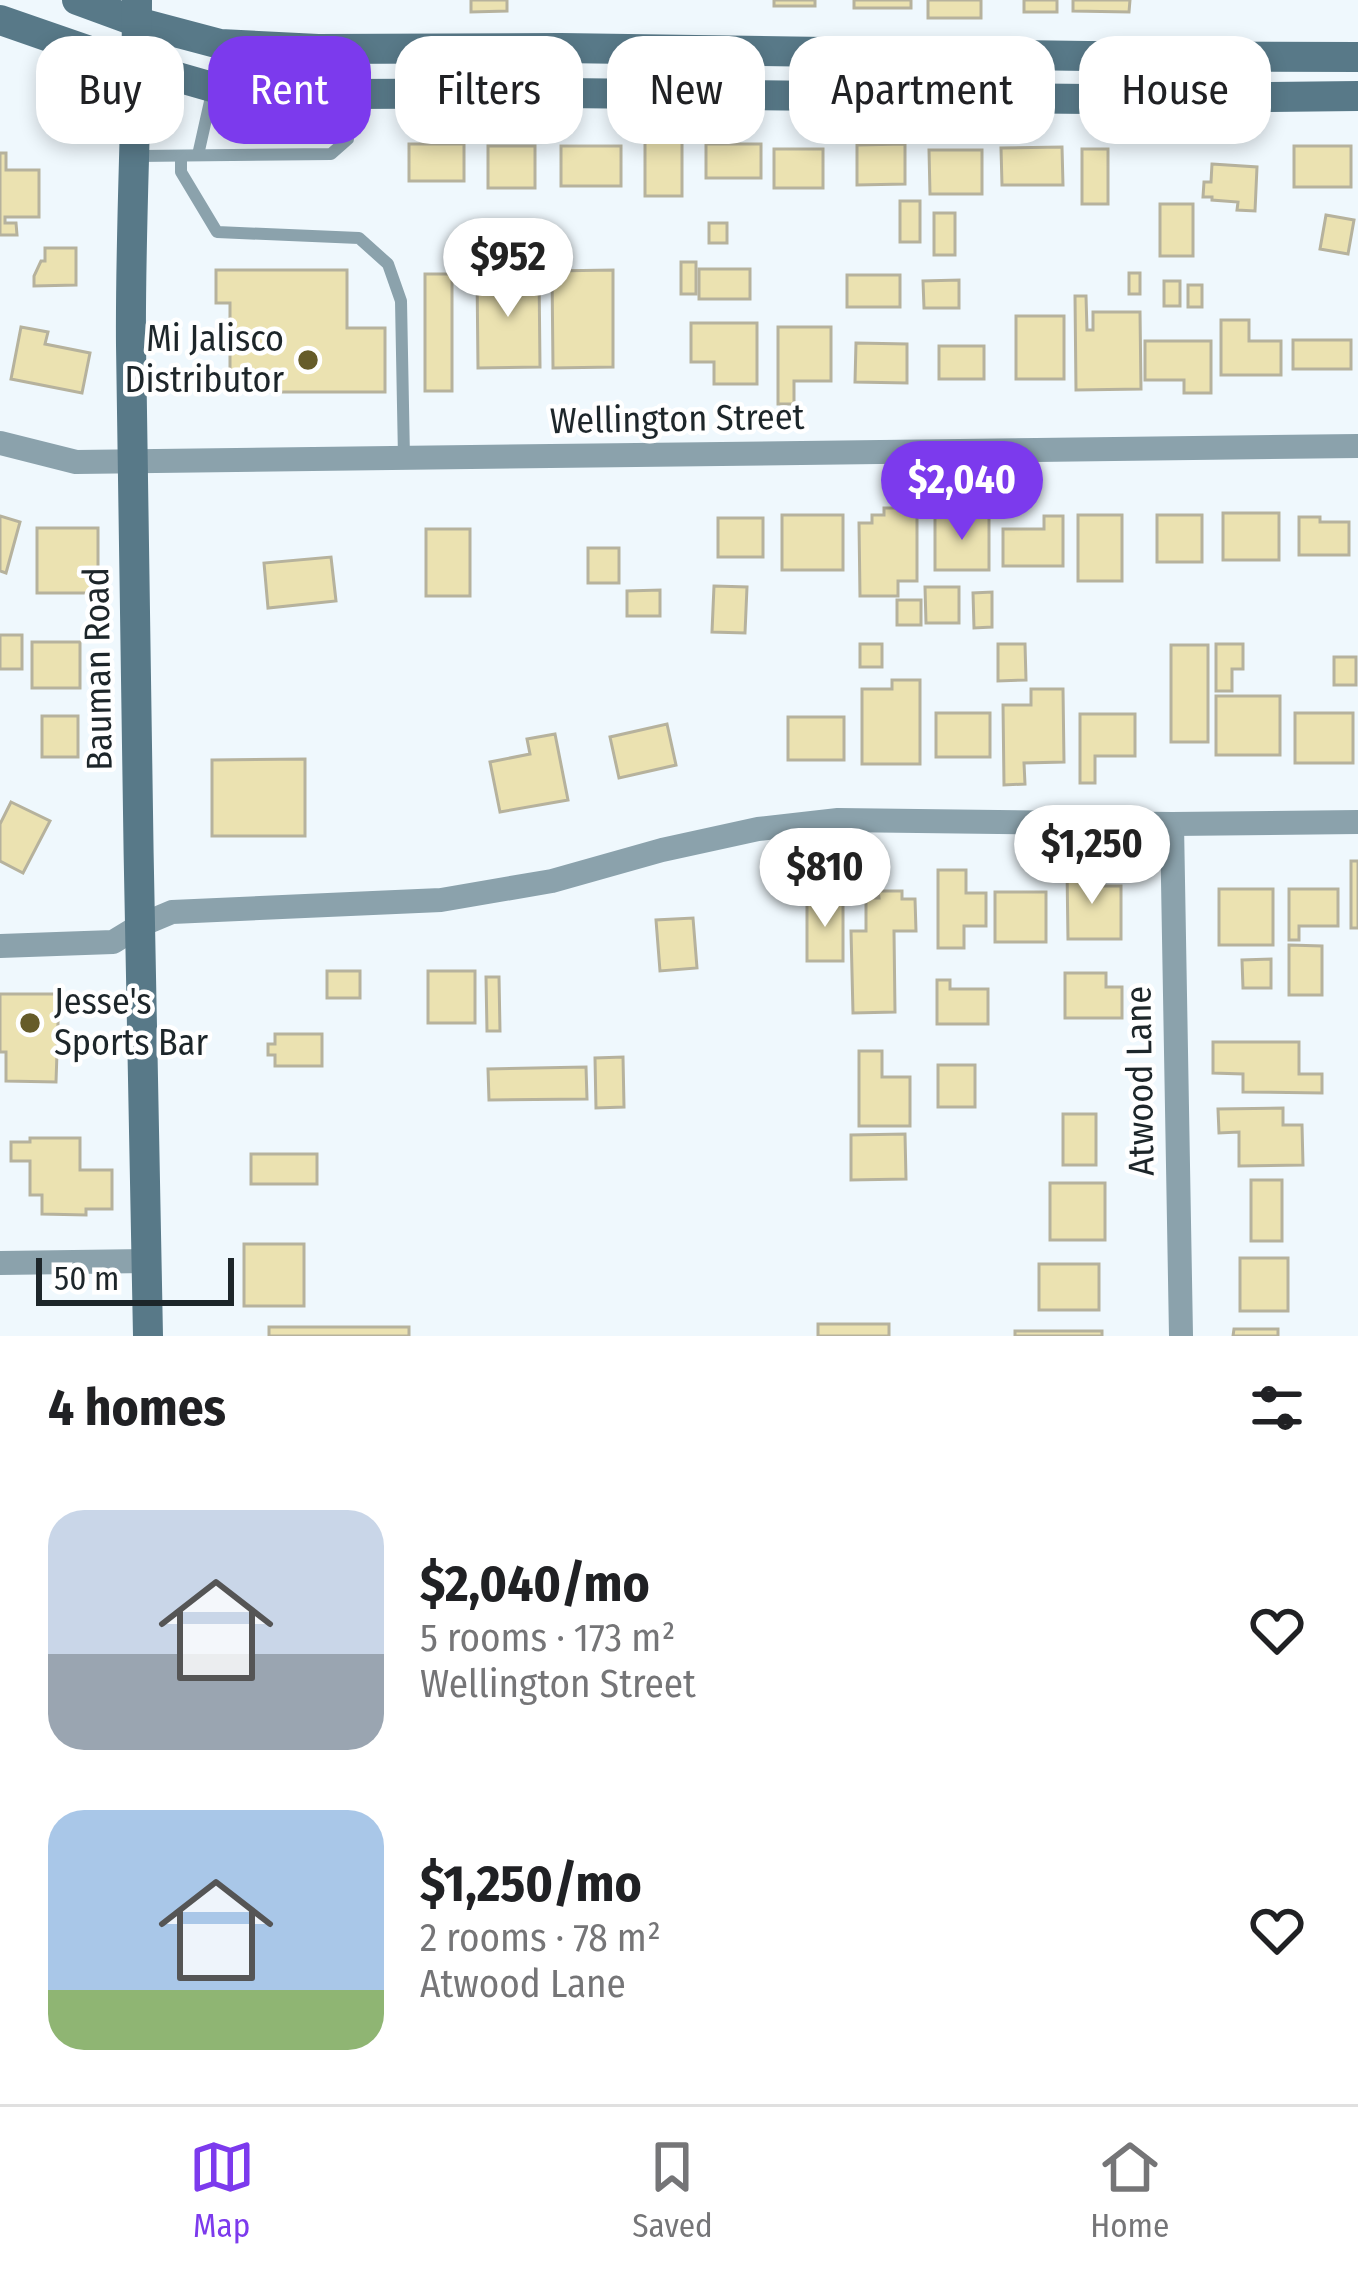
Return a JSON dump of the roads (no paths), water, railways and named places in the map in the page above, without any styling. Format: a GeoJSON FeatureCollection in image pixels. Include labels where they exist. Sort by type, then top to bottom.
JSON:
{"type":"FeatureCollection","features":[{"type":"Feature","properties":{"kind":"main road"},"geometry":{"type":"LineString","coordinates":[[77,0],[137,11],[220,44],[395,49]]}},
{"type":"Feature","properties":{"kind":"main road"},"geometry":{"type":"LineString","coordinates":[[0,20],[47,36]]}},
{"type":"Feature","properties":{"kind":"main road"},"geometry":{"type":"LineString","coordinates":[[583,48],[1079,56]]}},
{"type":"Feature","properties":{"kind":"main road"},"geometry":{"type":"LineString","coordinates":[[1271,57],[1358,57]]}},
{"type":"Feature","properties":{"kind":"main road"},"geometry":{"type":"LineString","coordinates":[[583,93],[1079,99]]}},
{"type":"Feature","properties":{"kind":"main road"},"geometry":{"type":"LineString","coordinates":[[1271,97],[1358,96]]}},
{"type":"Feature","properties":{"kind":"main road","name":"Bauman Road"},"geometry":{"type":"LineString","coordinates":[[133,144],[133,462],[148,1336]]}},
{"type":"Feature","properties":{"kind":"street","name":"Wellington Street"},"geometry":{"type":"LineString","coordinates":[[0,443],[76,462],[1358,446]]}},
{"type":"Feature","properties":{"kind":"street"},"geometry":{"type":"LineString","coordinates":[[0,946],[112,942],[172,912],[441,900],[552,881],[758,829],[838,820],[1358,822]]}},
{"type":"Feature","properties":{"kind":"street","name":"Atwood Lane"},"geometry":{"type":"LineString","coordinates":[[1172,824],[1180,1336]]}},
{"type":"Feature","properties":{"kind":"street"},"geometry":{"type":"LineString","coordinates":[[0,1263],[147,1261]]}},
{"type":"Feature","properties":{"kind":"lane"},"geometry":{"type":"LineString","coordinates":[[198,155],[208,110]]}},
{"type":"Feature","properties":{"kind":"lane"},"geometry":{"type":"LineString","coordinates":[[132,156],[331,154],[342,144]]}},
{"type":"Feature","properties":{"kind":"lane"},"geometry":{"type":"LineString","coordinates":[[182,156],[181,172],[218,232],[359,238],[388,264],[401,301],[404,459]]}},
{"type":"Feature","properties":{"kind":"place","name":"Mi Jalisco Distributor"},"geometry":{"type":"Point","coordinates":[308,360]}},
{"type":"Feature","properties":{"kind":"place","name":"Jesse's Sports Bar"},"geometry":{"type":"Point","coordinates":[30,1023]}}]}
